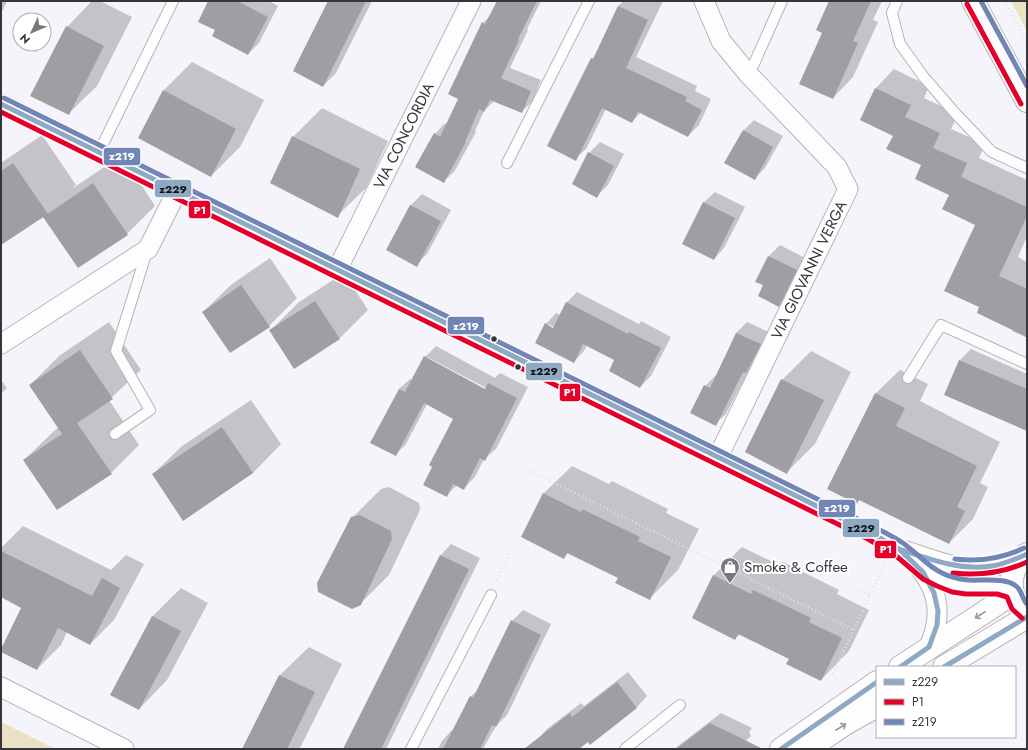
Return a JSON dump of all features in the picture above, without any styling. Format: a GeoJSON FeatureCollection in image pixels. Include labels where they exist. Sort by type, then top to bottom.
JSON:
{"type":"FeatureCollection","features":[{"type":"Feature","properties":{"kind":"street","name":"VIA CONCORDIA"},"geometry":{"type":"LineString","coordinates":[[337,270],[471,1]]}},
{"type":"Feature","properties":{"kind":"street","name":"VIA GIOVANNI VERGA"},"geometry":{"type":"LineString","coordinates":[[704,1],[721,41],[749,75],[837,167],[848,189],[718,458]]}},
{"type":"Feature","properties":{"kind":"street"},"geometry":{"type":"LineString","coordinates":[[973,1],[1027,101]]}},
{"type":"Feature","properties":{"kind":"street"},"geometry":{"type":"LineString","coordinates":[[1,104],[871,533],[899,549],[927,574],[954,585],[967,587],[998,587],[1012,592]]}},
{"type":"Feature","properties":{"kind":"street"},"geometry":{"type":"LineString","coordinates":[[1,344],[148,249],[177,191]]}},
{"type":"Feature","properties":{"kind":"street"},"geometry":{"type":"LineString","coordinates":[[899,549],[954,566],[970,568],[994,566],[1026,555]]}},
{"type":"Feature","properties":{"kind":"street"},"geometry":{"type":"LineString","coordinates":[[1026,555],[1017,563],[1011,582],[1012,592],[1018,605],[1027,613]]}},
{"type":"Feature","properties":{"kind":"street"},"geometry":{"type":"LineString","coordinates":[[916,564],[923,572],[931,587],[938,611],[937,625],[929,647]]}},
{"type":"Feature","properties":{"kind":"street"},"geometry":{"type":"LineString","coordinates":[[901,666],[1000,602],[1012,592]]}},
{"type":"Feature","properties":{"kind":"street"},"geometry":{"type":"LineString","coordinates":[[946,666],[1027,618]]}},
{"type":"Feature","properties":{"kind":"street"},"geometry":{"type":"LineString","coordinates":[[781,749],[876,683]]}},
{"type":"Feature","properties":{"kind":"street"},"geometry":{"type":"LineString","coordinates":[[1,687],[124,749]]}},
{"type":"Feature","properties":{"kind":"street"},"geometry":{"type":"LineString","coordinates":[[808,749],[845,724],[876,707]]}},
{"type":"Feature","properties":{"kind":"lane"},"geometry":{"type":"LineString","coordinates":[[99,152],[173,1]]}},
{"type":"Feature","properties":{"kind":"lane"},"geometry":{"type":"LineString","coordinates":[[507,162],[589,1]]}},
{"type":"Feature","properties":{"kind":"lane"},"geometry":{"type":"LineString","coordinates":[[749,75],[782,1]]}},
{"type":"Feature","properties":{"kind":"lane"},"geometry":{"type":"LineString","coordinates":[[897,1],[892,13],[900,44],[922,76],[992,152],[1027,168]]}},
{"type":"Feature","properties":{"kind":"lane"},"geometry":{"type":"LineString","coordinates":[[115,434],[150,410],[116,351],[148,249]]}},
{"type":"Feature","properties":{"kind":"lane"},"geometry":{"type":"LineString","coordinates":[[908,378],[941,325],[1027,364]]}},
{"type":"Feature","properties":{"kind":"lane"},"geometry":{"type":"LineString","coordinates":[[411,749],[490,595]]}},
{"type":"Feature","properties":{"kind":"lane"},"geometry":{"type":"LineString","coordinates":[[625,749],[680,705]]}},
{"type":"Feature","properties":{"kind":"path"},"geometry":{"type":"LineString","coordinates":[[1005,1],[1027,42]]}},
{"type":"Feature","properties":{"kind":"path"},"geometry":{"type":"LineString","coordinates":[[528,470],[854,630]]}},
{"type":"Feature","properties":{"kind":"path"},"geometry":{"type":"LineString","coordinates":[[490,595],[510,552]]}},
{"type":"Feature","properties":{"kind":"path"},"geometry":{"type":"LineString","coordinates":[[847,702],[833,674],[870,595],[856,590]]}},
{"type":"Feature","properties":{"kind":"path"},"geometry":{"type":"LineString","coordinates":[[1,729],[41,749]]}},
{"type":"Feature","properties":{"kind":"shaded area"},"geometry":{"type":"Polygon","coordinates":[[[1011,1],[1027,1],[1027,31],[1011,1]]]}},
{"type":"Feature","properties":{"kind":"shaded area"},"geometry":{"type":"Polygon","coordinates":[[[1,722],[55,749],[1,749],[1,722]]]}},
{"type":"Feature","properties":{"kind":"building"},"geometry":{"type":"Polygon","coordinates":[[[208,1],[237,1],[268,17],[248,55],[212,36],[215,30],[198,22],[208,1]]]}},
{"type":"Feature","properties":{"kind":"building"},"geometry":{"type":"Polygon","coordinates":[[[328,1],[366,1],[323,87],[293,71],[328,1]]]}},
{"type":"Feature","properties":{"kind":"building"},"geometry":{"type":"Polygon","coordinates":[[[497,1],[537,1],[501,78],[531,91],[522,113],[490,100],[484,112],[479,109],[466,142],[444,183],[415,167],[434,133],[440,137],[458,99],[448,94],[482,22],[485,24],[497,1]]]}},
{"type":"Feature","properties":{"kind":"building"},"geometry":{"type":"Polygon","coordinates":[[[829,1],[871,1],[853,41],[858,43],[833,99],[799,84],[822,33],[816,30],[829,1]]]}},
{"type":"Feature","properties":{"kind":"building"},"geometry":{"type":"Polygon","coordinates":[[[618,6],[648,20],[626,68],[687,97],[685,101],[702,110],[688,137],[638,112],[632,123],[602,108],[576,161],[547,146],[591,58],[593,59],[618,6]]]}},
{"type":"Feature","properties":{"kind":"building"},"geometry":{"type":"Polygon","coordinates":[[[66,26],[104,46],[69,115],[30,96],[66,26]]]}},
{"type":"Feature","properties":{"kind":"building"},"geometry":{"type":"Polygon","coordinates":[[[875,88],[911,105],[905,117],[940,133],[933,148],[967,163],[961,177],[1027,207],[1027,216],[999,276],[1027,289],[1027,337],[977,313],[979,307],[944,291],[975,225],[942,209],[949,195],[915,179],[921,165],[886,149],[893,136],[860,120],[875,88]]]}},
{"type":"Feature","properties":{"kind":"building"},"geometry":{"type":"Polygon","coordinates":[[[163,90],[236,129],[211,177],[138,138],[163,90]]]}},
{"type":"Feature","properties":{"kind":"building"},"geometry":{"type":"Polygon","coordinates":[[[743,130],[773,147],[755,180],[724,163],[743,130]]]}},
{"type":"Feature","properties":{"kind":"building"},"geometry":{"type":"Polygon","coordinates":[[[292,136],[360,169],[338,218],[270,183],[292,136]]]}},
{"type":"Feature","properties":{"kind":"building"},"geometry":{"type":"Polygon","coordinates":[[[588,152],[614,166],[597,198],[572,184],[588,152]]]}},
{"type":"Feature","properties":{"kind":"building"},"geometry":{"type":"Polygon","coordinates":[[[13,163],[48,214],[1,245],[1,171],[13,163]]]}},
{"type":"Feature","properties":{"kind":"building"},"geometry":{"type":"Polygon","coordinates":[[[93,183],[128,235],[78,268],[43,217],[93,183]]]}},
{"type":"Feature","properties":{"kind":"building"},"geometry":{"type":"Polygon","coordinates":[[[703,202],[735,218],[714,260],[682,244],[703,202]]]}},
{"type":"Feature","properties":{"kind":"building"},"geometry":{"type":"Polygon","coordinates":[[[410,205],[441,221],[417,267],[386,250],[410,205]]]}},
{"type":"Feature","properties":{"kind":"building"},"geometry":{"type":"Polygon","coordinates":[[[768,256],[797,270],[779,307],[758,296],[763,285],[755,282],[768,256]]]}},
{"type":"Feature","properties":{"kind":"building"},"geometry":{"type":"Polygon","coordinates":[[[241,285],[270,327],[230,353],[202,312],[241,285]]]}},
{"type":"Feature","properties":{"kind":"building"},"geometry":{"type":"Polygon","coordinates":[[[315,301],[340,339],[294,369],[269,330],[315,301]]]}},
{"type":"Feature","properties":{"kind":"building"},"geometry":{"type":"Polygon","coordinates":[[[566,302],[628,334],[629,332],[661,348],[640,388],[609,371],[614,360],[583,344],[574,363],[535,343],[545,323],[553,328],[566,302]]]}},
{"type":"Feature","properties":{"kind":"building"},"geometry":{"type":"Polygon","coordinates":[[[736,333],[761,344],[746,373],[743,372],[716,426],[690,413],[704,385],[710,388],[736,333]]]}},
{"type":"Feature","properties":{"kind":"building"},"geometry":{"type":"Polygon","coordinates":[[[80,350],[113,399],[77,423],[112,474],[57,510],[23,460],[62,434],[29,385],[80,350]]]}},
{"type":"Feature","properties":{"kind":"building"},"geometry":{"type":"Polygon","coordinates":[[[424,356],[485,389],[488,383],[517,398],[485,461],[480,458],[464,490],[453,484],[447,497],[423,485],[432,467],[429,465],[453,419],[424,403],[396,456],[370,443],[399,389],[405,392],[424,356]]]}},
{"type":"Feature","properties":{"kind":"building"},"geometry":{"type":"Polygon","coordinates":[[[959,360],[1027,389],[1027,431],[944,395],[959,360]]]}},
{"type":"Feature","properties":{"kind":"building"},"geometry":{"type":"Polygon","coordinates":[[[781,379],[824,400],[787,474],[745,452],[781,379]]]}},
{"type":"Feature","properties":{"kind":"building"},"geometry":{"type":"Polygon","coordinates":[[[875,393],[905,408],[896,426],[977,466],[957,507],[965,511],[949,544],[859,500],[857,504],[827,489],[875,393]]]}},
{"type":"Feature","properties":{"kind":"building"},"geometry":{"type":"Polygon","coordinates":[[[222,427],[253,473],[183,521],[152,474],[222,427]]]}},
{"type":"Feature","properties":{"kind":"building"},"geometry":{"type":"Polygon","coordinates":[[[543,493],[581,512],[582,509],[640,537],[638,541],[671,557],[650,600],[615,583],[618,578],[567,553],[564,559],[521,537],[543,493]]]}},
{"type":"Feature","properties":{"kind":"building"},"geometry":{"type":"Polygon","coordinates":[[[360,515],[391,531],[392,539],[361,605],[352,609],[318,592],[317,583],[351,517],[360,515]]]}},
{"type":"Feature","properties":{"kind":"building"},"geometry":{"type":"Polygon","coordinates":[[[1,551],[92,596],[102,578],[120,588],[90,645],[58,628],[37,670],[1,652],[1,649],[21,608],[1,597],[1,551]]]}},
{"type":"Feature","properties":{"kind":"building"},"geometry":{"type":"Polygon","coordinates":[[[440,555],[469,569],[381,749],[343,749],[440,555]]]}},
{"type":"Feature","properties":{"kind":"building"},"geometry":{"type":"Polygon","coordinates":[[[713,575],[751,594],[753,590],[811,618],[809,622],[842,638],[821,681],[786,664],[789,659],[738,634],[735,640],[692,618],[713,575]]]}},
{"type":"Feature","properties":{"kind":"building"},"geometry":{"type":"Polygon","coordinates":[[[152,616],[181,631],[139,710],[110,695],[152,616]]]}},
{"type":"Feature","properties":{"kind":"building"},"geometry":{"type":"Polygon","coordinates":[[[511,620],[541,635],[496,727],[492,725],[480,749],[443,749],[470,696],[473,698],[511,620]]]}},
{"type":"Feature","properties":{"kind":"building"},"geometry":{"type":"Polygon","coordinates":[[[279,675],[315,692],[287,749],[242,749],[279,675]]]}},
{"type":"Feature","properties":{"kind":"building"},"geometry":{"type":"Polygon","coordinates":[[[617,682],[637,708],[590,745],[588,742],[579,749],[524,749],[570,713],[572,717],[617,682]]]}},
{"type":"Feature","properties":{"kind":"building"},"geometry":{"type":"Polygon","coordinates":[[[710,723],[763,749],[676,749],[710,723]]]}},
{"type":"Feature","properties":{"kind":"transit line","name":"z219"},"geometry":{"type":"LineString","coordinates":[[981,1],[1027,86]]}},
{"type":"Feature","properties":{"kind":"transit line","name":"P1"},"geometry":{"type":"LineString","coordinates":[[967,4],[1021,104]]}},
{"type":"Feature","properties":{"kind":"transit line","name":"z219"},"geometry":{"type":"LineString","coordinates":[[4,98],[893,537],[942,573],[951,577],[965,580],[1000,580],[1012,583],[1020,590],[1027,604]]}},
{"type":"Feature","properties":{"kind":"transit line","name":"z229"},"geometry":{"type":"LineString","coordinates":[[1,104],[724,460],[871,533],[899,549],[923,572],[934,593],[938,611],[937,625],[929,647],[901,666]]}},
{"type":"Feature","properties":{"kind":"transit line","name":"P1"},"geometry":{"type":"LineString","coordinates":[[1,112],[868,539],[895,555],[923,579],[937,586],[952,592],[966,594],[997,594],[1007,597],[1012,609],[1022,618]]}},
{"type":"Feature","properties":{"kind":"transit line","name":"z229"},"geometry":{"type":"LineString","coordinates":[[894,546],[933,560],[968,567],[992,566],[1027,554]]}},
{"type":"Feature","properties":{"kind":"transit line","name":"z219"},"geometry":{"type":"LineString","coordinates":[[955,559],[990,559],[1007,555],[1024,548]]}},
{"type":"Feature","properties":{"kind":"transit line","name":"P1"},"geometry":{"type":"LineString","coordinates":[[953,573],[991,573],[1009,569],[1027,562]]}},
{"type":"Feature","properties":{"kind":"transit line","name":"z229"},"geometry":{"type":"LineString","coordinates":[[946,666],[1027,617]]}},
{"type":"Feature","properties":{"kind":"transit line","name":"z229"},"geometry":{"type":"LineString","coordinates":[[781,749],[876,683]]}},
{"type":"Feature","properties":{"kind":"place","name":"Smoke & Coffee"},"geometry":{"type":"Point","coordinates":[730,584]}}]}
